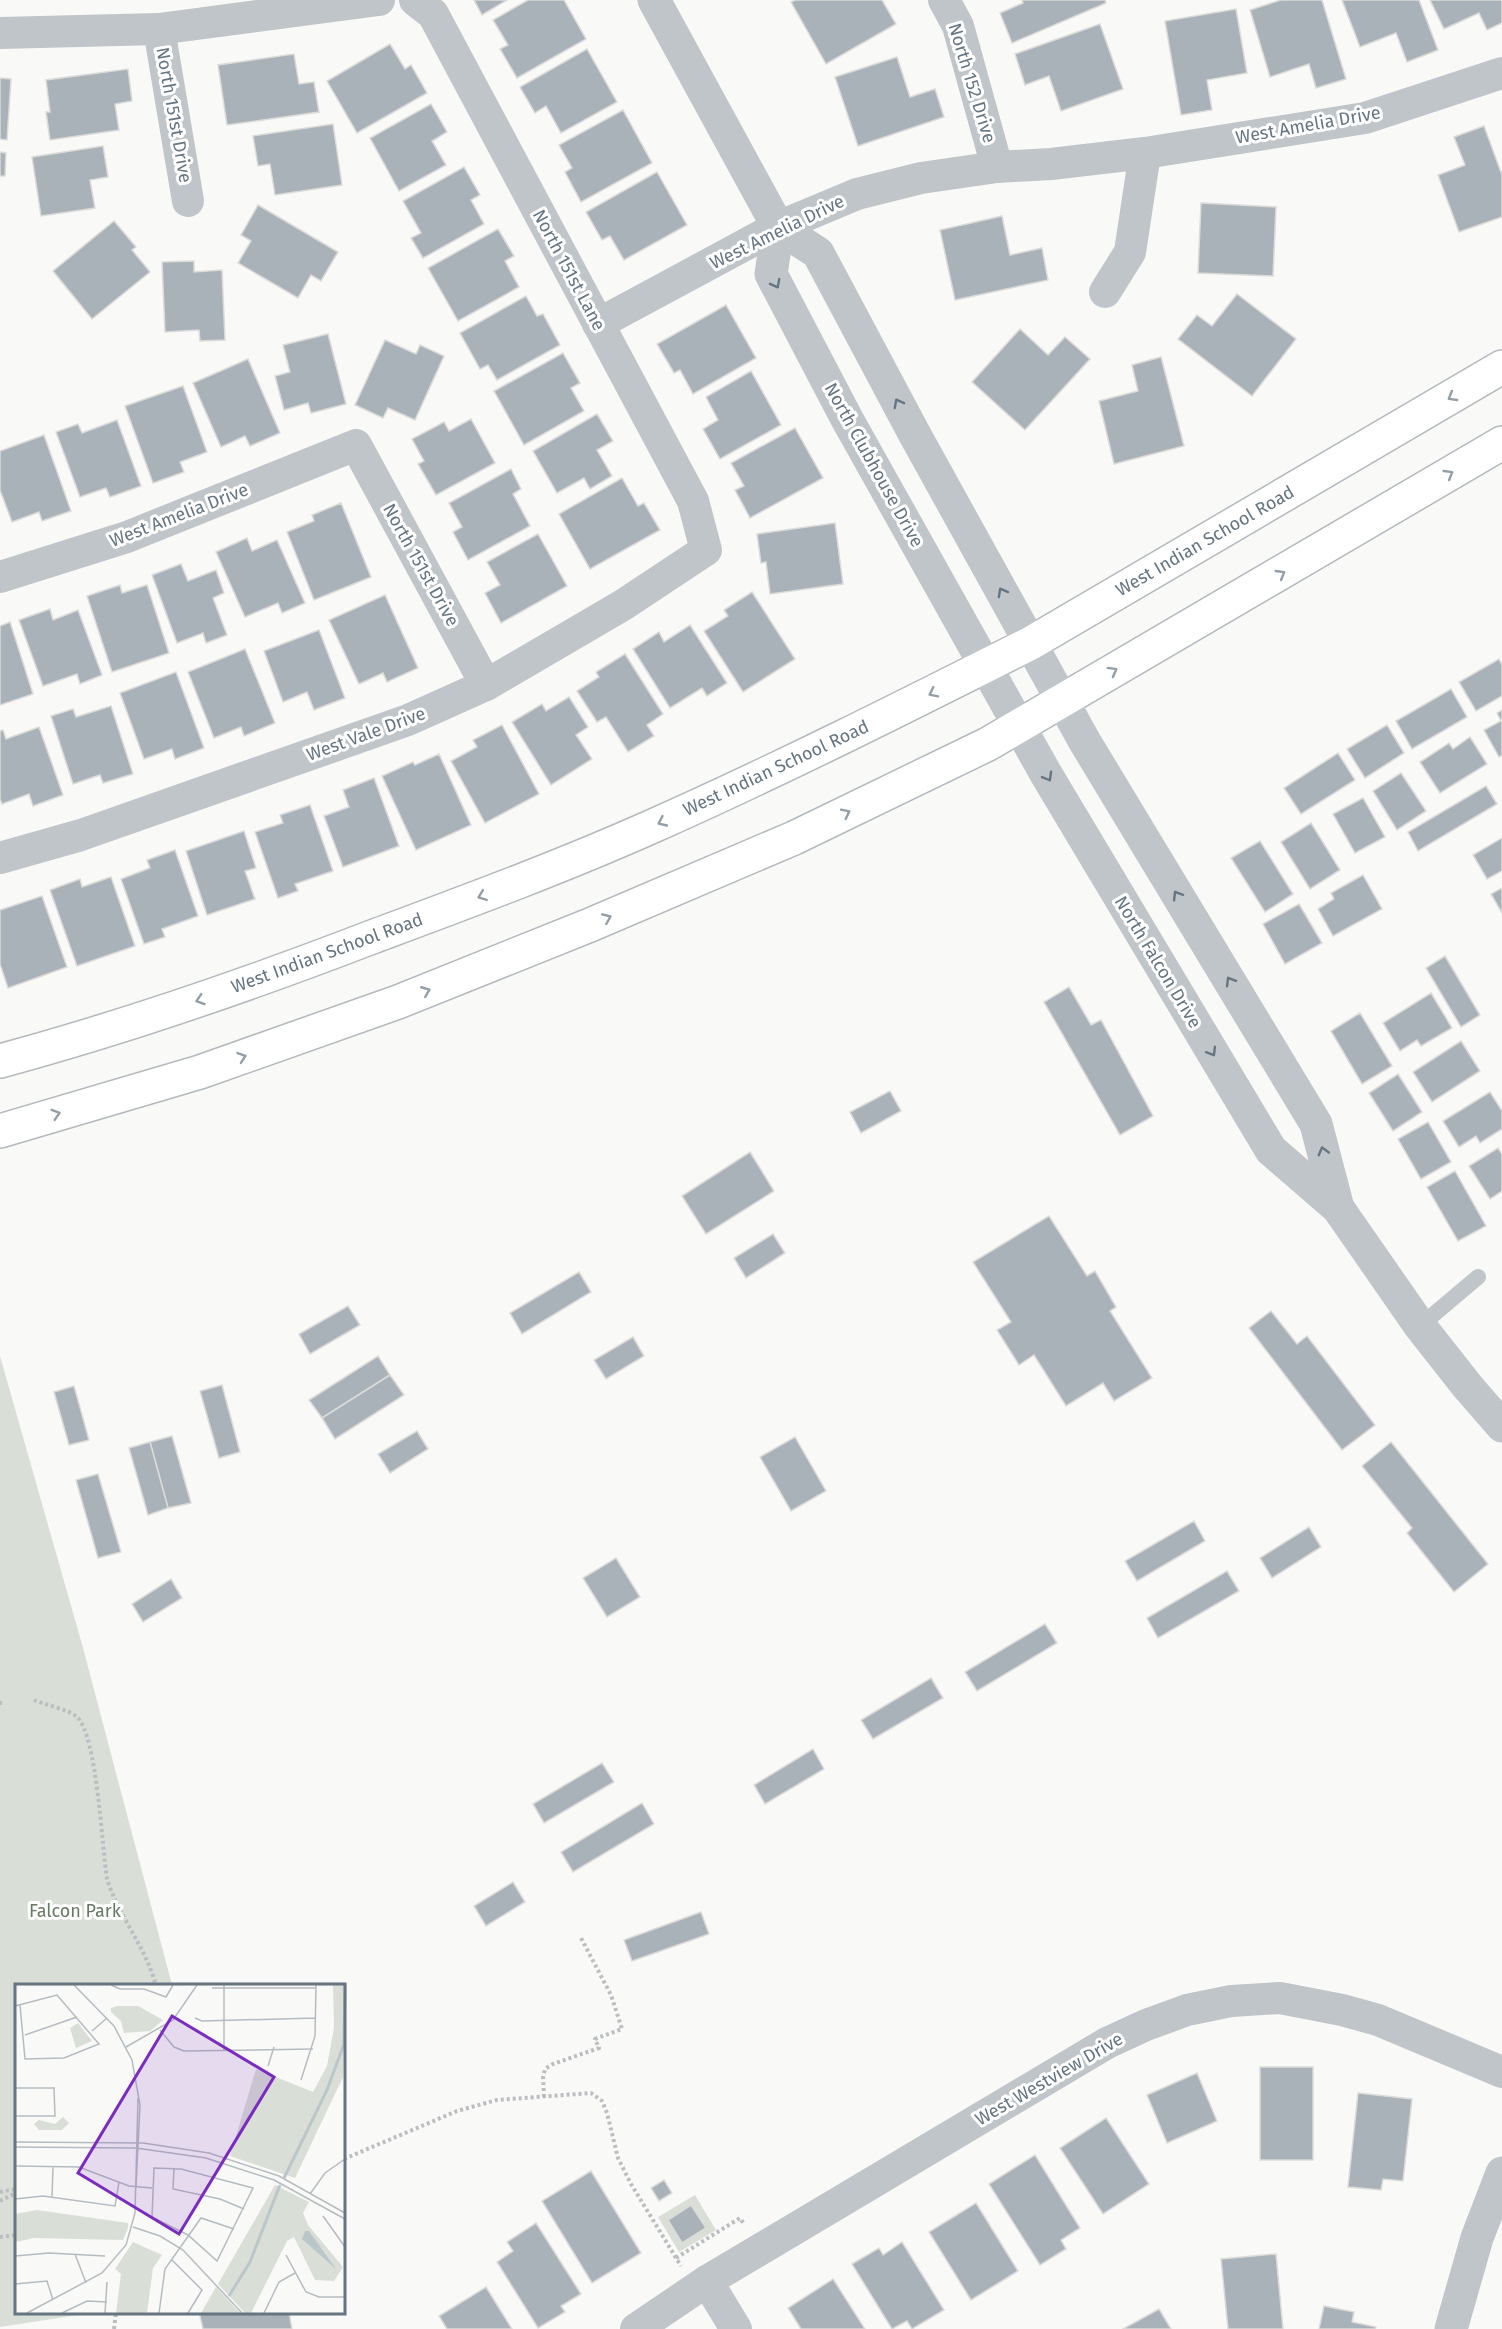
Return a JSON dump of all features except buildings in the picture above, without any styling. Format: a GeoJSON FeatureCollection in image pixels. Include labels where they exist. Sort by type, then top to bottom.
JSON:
{"type":"FeatureCollection","features":[{"type":"Feature","properties":{"kind":"main road","name":"West Indian School Road"},"geometry":{"type":"LineString","coordinates":[[0,1061],[208,997],[313,960],[651,827],[954,683],[1030,643],[1502,367]]}},
{"type":"Feature","properties":{"kind":"main road"},"geometry":{"type":"LineString","coordinates":[[0,1131],[200,1072],[408,998],[590,925],[794,838],[988,744],[1502,443]]}},
{"type":"Feature","properties":{"kind":"street"},"geometry":{"type":"LineString","coordinates":[[0,33],[159,29],[379,0]]}},
{"type":"Feature","properties":{"kind":"street","name":"North 151st Lane"},"geometry":{"type":"LineString","coordinates":[[415,0],[433,14],[693,501],[706,550]]}},
{"type":"Feature","properties":{"kind":"street"},"geometry":{"type":"LineString","coordinates":[[654,0],[778,227],[818,252],[915,435],[1030,643]]}},
{"type":"Feature","properties":{"kind":"street","name":"North 152 Drive"},"geometry":{"type":"LineString","coordinates":[[944,0],[958,26],[997,167]]}},
{"type":"Feature","properties":{"kind":"street","name":"North 151st Drive"},"geometry":{"type":"LineString","coordinates":[[159,29],[188,201]]}},
{"type":"Feature","properties":{"kind":"street","name":"West Amelia Drive"},"geometry":{"type":"LineString","coordinates":[[598,324],[778,227],[857,194],[921,178],[997,167],[1051,164],[1145,153],[1365,118],[1502,73]]}},
{"type":"Feature","properties":{"kind":"street"},"geometry":{"type":"LineString","coordinates":[[1105,292],[1130,252],[1145,153]]}},
{"type":"Feature","properties":{"kind":"street","name":"North Clubhouse Drive"},"geometry":{"type":"LineString","coordinates":[[778,227],[771,274],[847,419],[1003,696]]}},
{"type":"Feature","properties":{"kind":"street"},"geometry":{"type":"LineString","coordinates":[[871,459],[915,435]]}},
{"type":"Feature","properties":{"kind":"street","name":"North 151st Drive"},"geometry":{"type":"LineString","coordinates":[[356,445],[486,685]]}},
{"type":"Feature","properties":{"kind":"street","name":"West Amelia Drive"},"geometry":{"type":"LineString","coordinates":[[0,578],[127,537],[356,445]]}},
{"type":"Feature","properties":{"kind":"street","name":"West Vale Drive"},"geometry":{"type":"LineString","coordinates":[[0,858],[81,835],[408,720],[486,685],[623,605],[706,550]]}},
{"type":"Feature","properties":{"kind":"street","name":"North Falcon Drive"},"geometry":{"type":"LineString","coordinates":[[1030,643],[1085,742],[1316,1124],[1338,1208]]}},
{"type":"Feature","properties":{"kind":"street","name":"North Falcon Drive"},"geometry":{"type":"LineString","coordinates":[[1003,696],[1046,774],[1271,1150],[1338,1208],[1420,1326],[1502,1426]]}},
{"type":"Feature","properties":{"kind":"street","name":"West Westview Drive"},"geometry":{"type":"LineString","coordinates":[[636,2329],[695,2275],[1107,2043],[1187,2010],[1231,2001],[1280,1998],[1378,2020],[1502,2072]]}},
{"type":"Feature","properties":{"kind":"street"},"geometry":{"type":"LineString","coordinates":[[1451,2329],[1477,2238],[1502,2173]]}},
{"type":"Feature","properties":{"kind":"street"},"geometry":{"type":"LineString","coordinates":[[695,2275],[736,2329]]}},
{"type":"Feature","properties":{"kind":"lane"},"geometry":{"type":"LineString","coordinates":[[1420,1326],[1478,1277]]}},
{"type":"Feature","properties":{"kind":"path"},"geometry":{"type":"LineString","coordinates":[[34,1700],[76,1716],[85,1728],[91,1751],[107,1879],[118,1907],[142,1948],[155,1984]]}},
{"type":"Feature","properties":{"kind":"path"},"geometry":{"type":"LineString","coordinates":[[544,2097],[545,2069],[599,2048],[595,2039],[622,2029],[611,1995],[581,1938]]}},
{"type":"Feature","properties":{"kind":"path"},"geometry":{"type":"LineString","coordinates":[[345,2159],[457,2111],[497,2100],[591,2093],[602,2101],[618,2158],[631,2184],[676,2258],[695,2275]]}},
{"type":"Feature","properties":{"kind":"path"},"geometry":{"type":"LineString","coordinates":[[0,2192],[15,2191]]}},
{"type":"Feature","properties":{"kind":"path"},"geometry":{"type":"LineString","coordinates":[[0,2201],[15,2192]]}},
{"type":"Feature","properties":{"kind":"path"},"geometry":{"type":"LineString","coordinates":[[676,2258],[740,2218],[748,2230]]}},
{"type":"Feature","properties":{"kind":"path"},"geometry":{"type":"LineString","coordinates":[[0,2237],[15,2235]]}},
{"type":"Feature","properties":{"kind":"path"},"geometry":{"type":"LineString","coordinates":[[114,2329],[116,2314]]}},
{"type":"Feature","properties":{"kind":"green space","name":"Falcon Park"},"geometry":{"type":"Polygon","coordinates":[[[0,1356],[83,1648],[172,1984],[15,1984],[15,2314],[84,2314],[0,2327],[0,1356]]]}},
{"type":"Feature","properties":{"kind":"green space"},"geometry":{"type":"Polygon","coordinates":[[[695,2195],[716,2230],[679,2252],[658,2217],[695,2195]]]}}]}
